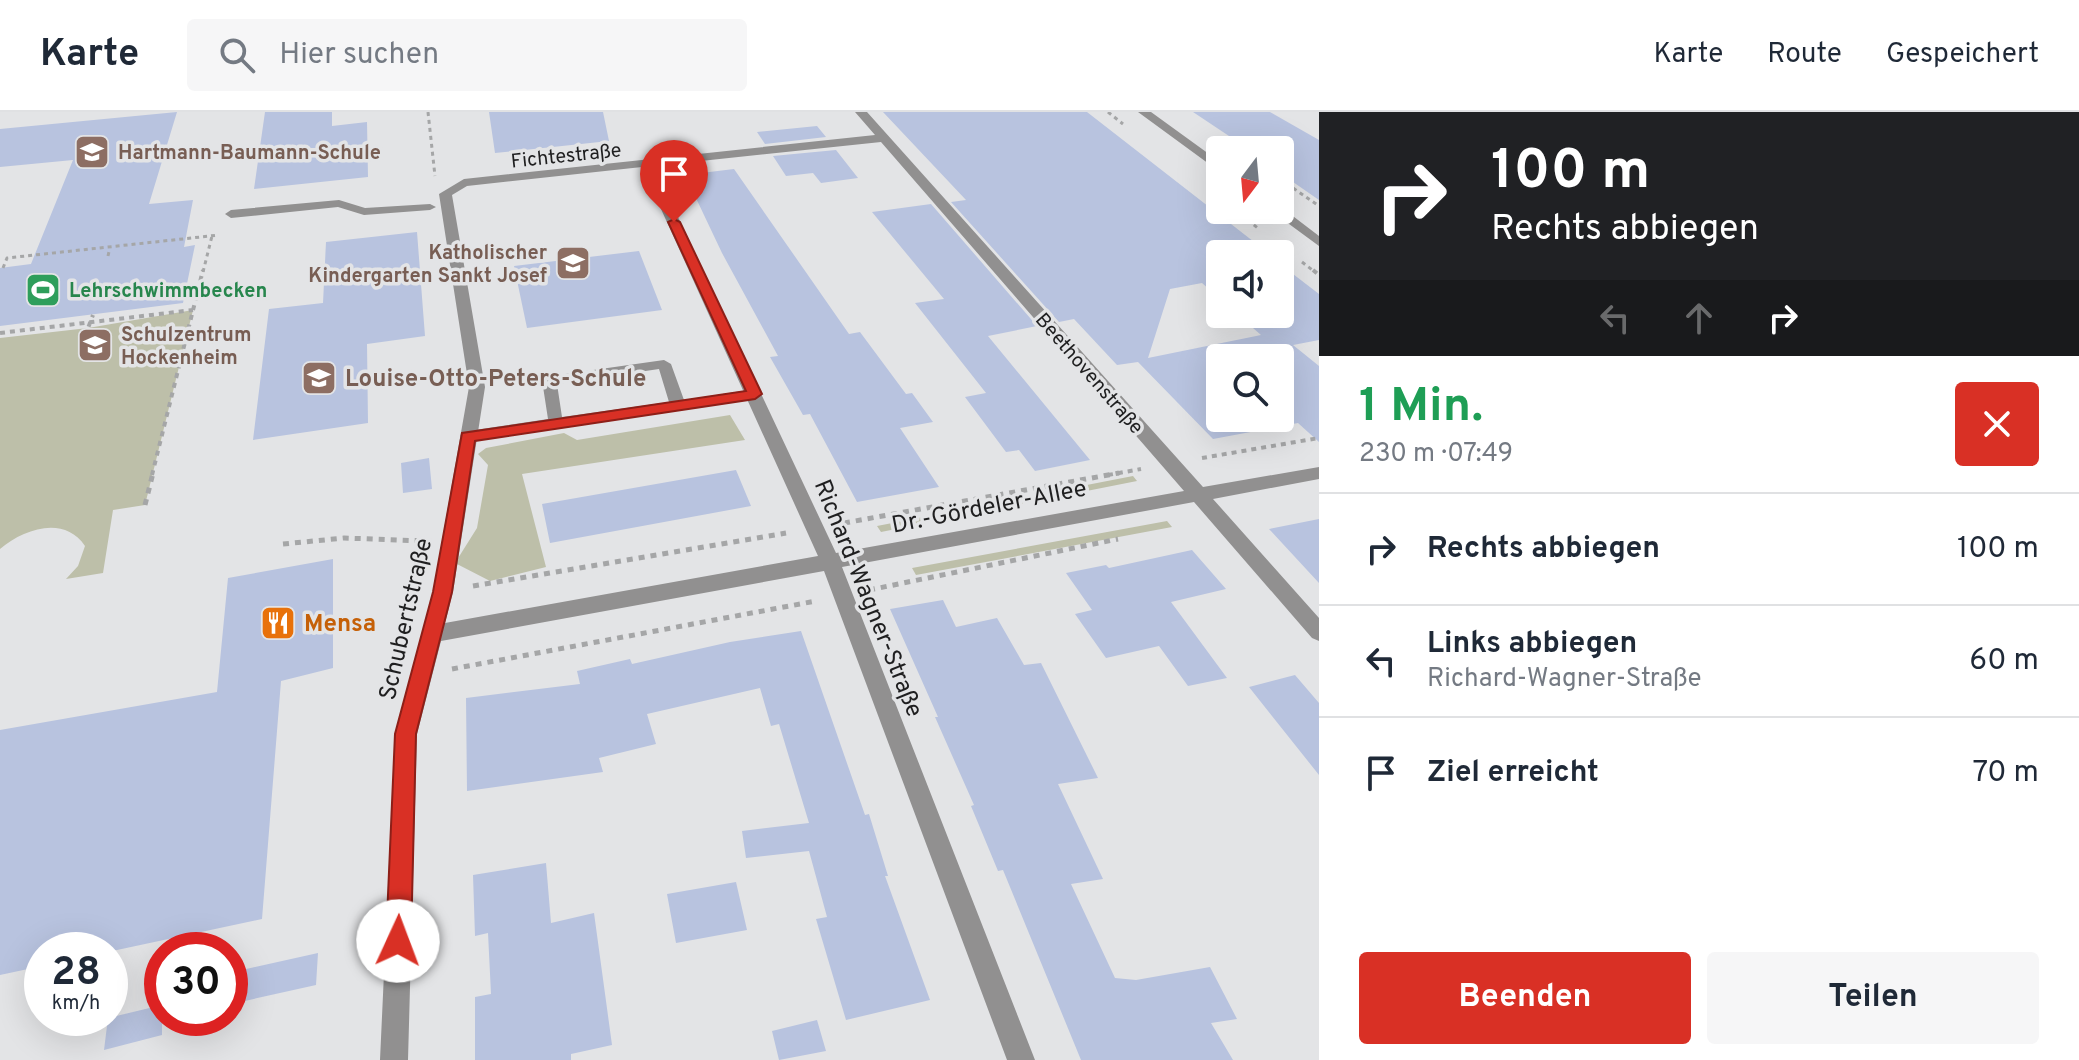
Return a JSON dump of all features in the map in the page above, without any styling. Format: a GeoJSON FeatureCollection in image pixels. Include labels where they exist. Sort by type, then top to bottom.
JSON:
{"type":"FeatureCollection","features":[{"type":"Feature","properties":{"kind":"street","name":"Beethovenstraße"},"geometry":{"type":"LineString","coordinates":[[861,112],[1319,632]]}},
{"type":"Feature","properties":{"kind":"street"},"geometry":{"type":"LineString","coordinates":[[1144,112],[1206,158]]}},
{"type":"Feature","properties":{"kind":"street","name":"Fichtestraße"},"geometry":{"type":"LineString","coordinates":[[438,200],[464,183],[883,138]]}},
{"type":"Feature","properties":{"kind":"street","name":"Richard-Wagner-Straße"},"geometry":{"type":"LineString","coordinates":[[647,165],[831,563],[1021,1060]]}},
{"type":"Feature","properties":{"kind":"street","name":"Schubertstraße"},"geometry":{"type":"LineString","coordinates":[[394,1060],[406,734],[443,592],[477,387],[438,200]]}},
{"type":"Feature","properties":{"kind":"street"},"geometry":{"type":"LineString","coordinates":[[1294,223],[1319,242]]}},
{"type":"Feature","properties":{"kind":"street","name":"Dr.-Gördeler-Allee"},"geometry":{"type":"LineString","coordinates":[[432,634],[1319,473]]}},
{"type":"Feature","properties":{"kind":"lane"},"geometry":{"type":"LineString","coordinates":[[231,214],[339,203],[364,212],[438,200]]}},
{"type":"Feature","properties":{"kind":"lane"},"geometry":{"type":"LineString","coordinates":[[556,424],[549,380],[664,364],[678,405]]}},
{"type":"Feature","properties":{"kind":"lane"},"geometry":{"type":"LineString","coordinates":[[468,436],[755,394]]}},
{"type":"Feature","properties":{"kind":"path"},"geometry":{"type":"LineString","coordinates":[[428,112],[438,200]]}},
{"type":"Feature","properties":{"kind":"path"},"geometry":{"type":"LineString","coordinates":[[146,243],[148,236]]}},
{"type":"Feature","properties":{"kind":"path"},"geometry":{"type":"LineString","coordinates":[[3,268],[7,258],[212,236],[145,505]]}},
{"type":"Feature","properties":{"kind":"path"},"geometry":{"type":"LineString","coordinates":[[108,256],[110,247]]}},
{"type":"Feature","properties":{"kind":"path"},"geometry":{"type":"LineString","coordinates":[[0,333],[193,310]]}},
{"type":"Feature","properties":{"kind":"path"},"geometry":{"type":"LineString","coordinates":[[85,336],[93,315]]}},
{"type":"Feature","properties":{"kind":"path"},"geometry":{"type":"LineString","coordinates":[[443,592],[1319,438]]}},
{"type":"Feature","properties":{"kind":"path"},"geometry":{"type":"LineString","coordinates":[[283,544],[344,538],[398,542],[450,540]]}},
{"type":"Feature","properties":{"kind":"green space"},"geometry":{"type":"Polygon","coordinates":[[[193,310],[145,505],[113,510],[103,573],[66,579],[78,566],[85,546],[76,536],[55,528],[32,531],[0,549],[0,338],[88,328],[193,310]]]}},
{"type":"Feature","properties":{"kind":"green space"},"geometry":{"type":"Polygon","coordinates":[[[730,415],[745,440],[522,474],[546,567],[490,581],[455,563],[477,528],[488,465],[478,454],[486,448],[564,433],[577,440],[730,415]]]}},
{"type":"Feature","properties":{"kind":"green space"},"geometry":{"type":"Polygon","coordinates":[[[1133,476],[1137,481],[881,532],[877,526],[1133,476]]]}},
{"type":"Feature","properties":{"kind":"green space"},"geometry":{"type":"Polygon","coordinates":[[[1167,521],[1172,527],[916,575],[912,568],[1167,521]]]}},
{"type":"Feature","properties":{"kind":"building"},"geometry":{"type":"Polygon","coordinates":[[[177,112],[149,204],[193,200],[184,247],[195,245],[183,303],[0,326],[0,268],[31,264],[73,160],[0,167],[0,129],[177,112]]]}},
{"type":"Feature","properties":{"kind":"building"},"geometry":{"type":"Polygon","coordinates":[[[265,112],[332,112],[332,126],[367,122],[368,177],[254,189],[265,112]]]}},
{"type":"Feature","properties":{"kind":"building"},"geometry":{"type":"Polygon","coordinates":[[[489,112],[603,112],[609,141],[495,153],[489,112]]]}},
{"type":"Feature","properties":{"kind":"building"},"geometry":{"type":"Polygon","coordinates":[[[883,112],[1087,112],[1206,205],[1206,224],[1231,224],[1252,240],[1206,240],[1206,287],[1202,283],[1170,289],[1148,358],[1206,346],[1206,432],[1138,362],[1117,365],[1074,319],[1059,322],[951,202],[966,200],[883,112]]]}},
{"type":"Feature","properties":{"kind":"building"},"geometry":{"type":"Polygon","coordinates":[[[1193,112],[1270,112],[1319,140],[1319,200],[1294,183],[1294,136],[1229,136],[1193,112]]]}},
{"type":"Feature","properties":{"kind":"building"},"geometry":{"type":"Polygon","coordinates":[[[817,126],[826,137],[765,144],[757,132],[817,126]]]}},
{"type":"Feature","properties":{"kind":"building"},"geometry":{"type":"Polygon","coordinates":[[[836,150],[858,178],[821,183],[813,173],[786,176],[773,156],[836,150]]]}},
{"type":"Feature","properties":{"kind":"building"},"geometry":{"type":"Polygon","coordinates":[[[734,169],[849,334],[860,332],[906,394],[912,393],[933,422],[900,428],[939,487],[857,502],[810,414],[803,415],[770,357],[778,356],[722,253],[685,175],[734,169]]]}},
{"type":"Feature","properties":{"kind":"building"},"geometry":{"type":"Polygon","coordinates":[[[931,204],[1037,326],[988,336],[1090,460],[1035,471],[1019,450],[1006,452],[965,397],[986,393],[915,303],[944,299],[872,212],[931,204]]]}},
{"type":"Feature","properties":{"kind":"building"},"geometry":{"type":"Polygon","coordinates":[[[417,232],[425,336],[367,344],[368,423],[253,440],[269,309],[323,303],[326,242],[417,232]]]}},
{"type":"Feature","properties":{"kind":"building"},"geometry":{"type":"Polygon","coordinates":[[[639,251],[662,310],[527,328],[514,266],[639,251]]]}},
{"type":"Feature","properties":{"kind":"building"},"geometry":{"type":"Polygon","coordinates":[[[1294,275],[1319,294],[1319,340],[1294,345],[1217,344],[1261,335],[1253,328],[1294,328],[1294,275]]]}},
{"type":"Feature","properties":{"kind":"building"},"geometry":{"type":"Polygon","coordinates":[[[1294,346],[1319,366],[1319,442],[1298,423],[1294,424],[1294,346]]]}},
{"type":"Feature","properties":{"kind":"building"},"geometry":{"type":"Polygon","coordinates":[[[1206,432],[1250,432],[1213,439],[1206,432]]]}},
{"type":"Feature","properties":{"kind":"building"},"geometry":{"type":"Polygon","coordinates":[[[429,458],[432,489],[403,493],[401,463],[429,458]]]}},
{"type":"Feature","properties":{"kind":"building"},"geometry":{"type":"Polygon","coordinates":[[[736,470],[751,506],[550,543],[542,504],[736,470]]]}},
{"type":"Feature","properties":{"kind":"building"},"geometry":{"type":"Polygon","coordinates":[[[1319,519],[1319,583],[1269,529],[1319,519]]]}},
{"type":"Feature","properties":{"kind":"building"},"geometry":{"type":"Polygon","coordinates":[[[1192,550],[1226,589],[1171,602],[1227,678],[1188,686],[1159,646],[1106,658],[1075,614],[1092,610],[1066,573],[1106,565],[1109,568],[1192,550]]]}},
{"type":"Feature","properties":{"kind":"building"},"geometry":{"type":"Polygon","coordinates":[[[333,559],[333,668],[281,681],[262,919],[201,932],[144,932],[144,944],[128,948],[128,932],[24,932],[24,970],[0,975],[0,730],[217,692],[228,578],[333,559]]]}},
{"type":"Feature","properties":{"kind":"building"},"geometry":{"type":"Polygon","coordinates":[[[943,600],[956,627],[997,618],[1024,665],[1041,663],[1098,778],[1058,784],[1103,879],[1071,884],[1115,978],[1136,980],[1210,967],[1237,1019],[1211,1023],[1233,1060],[1081,1060],[1003,870],[998,871],[971,806],[974,805],[935,717],[938,717],[890,609],[943,600]]]}},
{"type":"Feature","properties":{"kind":"building"},"geometry":{"type":"Polygon","coordinates":[[[801,631],[865,815],[869,814],[888,876],[885,876],[930,1000],[846,1020],[816,919],[827,917],[809,851],[746,858],[742,831],[809,823],[779,724],[771,726],[760,688],[647,714],[656,744],[599,758],[603,772],[467,791],[466,698],[580,684],[577,671],[630,659],[632,664],[730,642],[801,631]]]}},
{"type":"Feature","properties":{"kind":"building"},"geometry":{"type":"Polygon","coordinates":[[[1295,675],[1319,703],[1319,775],[1249,687],[1295,675]]]}},
{"type":"Feature","properties":{"kind":"building"},"geometry":{"type":"Polygon","coordinates":[[[546,863],[551,923],[594,913],[612,1045],[571,1054],[571,1060],[475,1060],[475,997],[491,994],[488,933],[475,936],[473,875],[546,863]]]}},
{"type":"Feature","properties":{"kind":"building"},"geometry":{"type":"Polygon","coordinates":[[[736,882],[747,930],[676,943],[667,894],[736,882]]]}},
{"type":"Feature","properties":{"kind":"building"},"geometry":{"type":"Polygon","coordinates":[[[318,953],[316,985],[248,1000],[248,969],[318,953]]]}},
{"type":"Feature","properties":{"kind":"building"},"geometry":{"type":"Polygon","coordinates":[[[144,1009],[144,1036],[158,1036],[104,1050],[106,1036],[128,1036],[128,1013],[144,1009]]]}},
{"type":"Feature","properties":{"kind":"building"},"geometry":{"type":"Polygon","coordinates":[[[817,1020],[826,1051],[779,1060],[772,1031],[817,1020]]]}},
{"type":"Feature","properties":{"kind":"place","name":"Hartmann-Baumann-Schule"},"geometry":{"type":"Point","coordinates":[92,152]}},
{"type":"Feature","properties":{"kind":"place","name":"Katholischer Kindergarten Sankt Josef"},"geometry":{"type":"Point","coordinates":[573,263]}},
{"type":"Feature","properties":{"kind":"place","name":"Lehrschwimmbecken"},"geometry":{"type":"Point","coordinates":[43,290]}},
{"type":"Feature","properties":{"kind":"place","name":"Schulzentrum Hockenheim"},"geometry":{"type":"Point","coordinates":[95,345]}},
{"type":"Feature","properties":{"kind":"place","name":"Louise-Otto-Peters-Schule"},"geometry":{"type":"Point","coordinates":[319,378]}},
{"type":"Feature","properties":{"kind":"place","name":"Mensa"},"geometry":{"type":"Point","coordinates":[278,623]}},
{"type":"Feature","properties":{"kind":"route"},"geometry":{"type":"LineString","coordinates":[[398,941],[406,734],[443,592],[468,436],[755,394],[674,222]]}}]}
